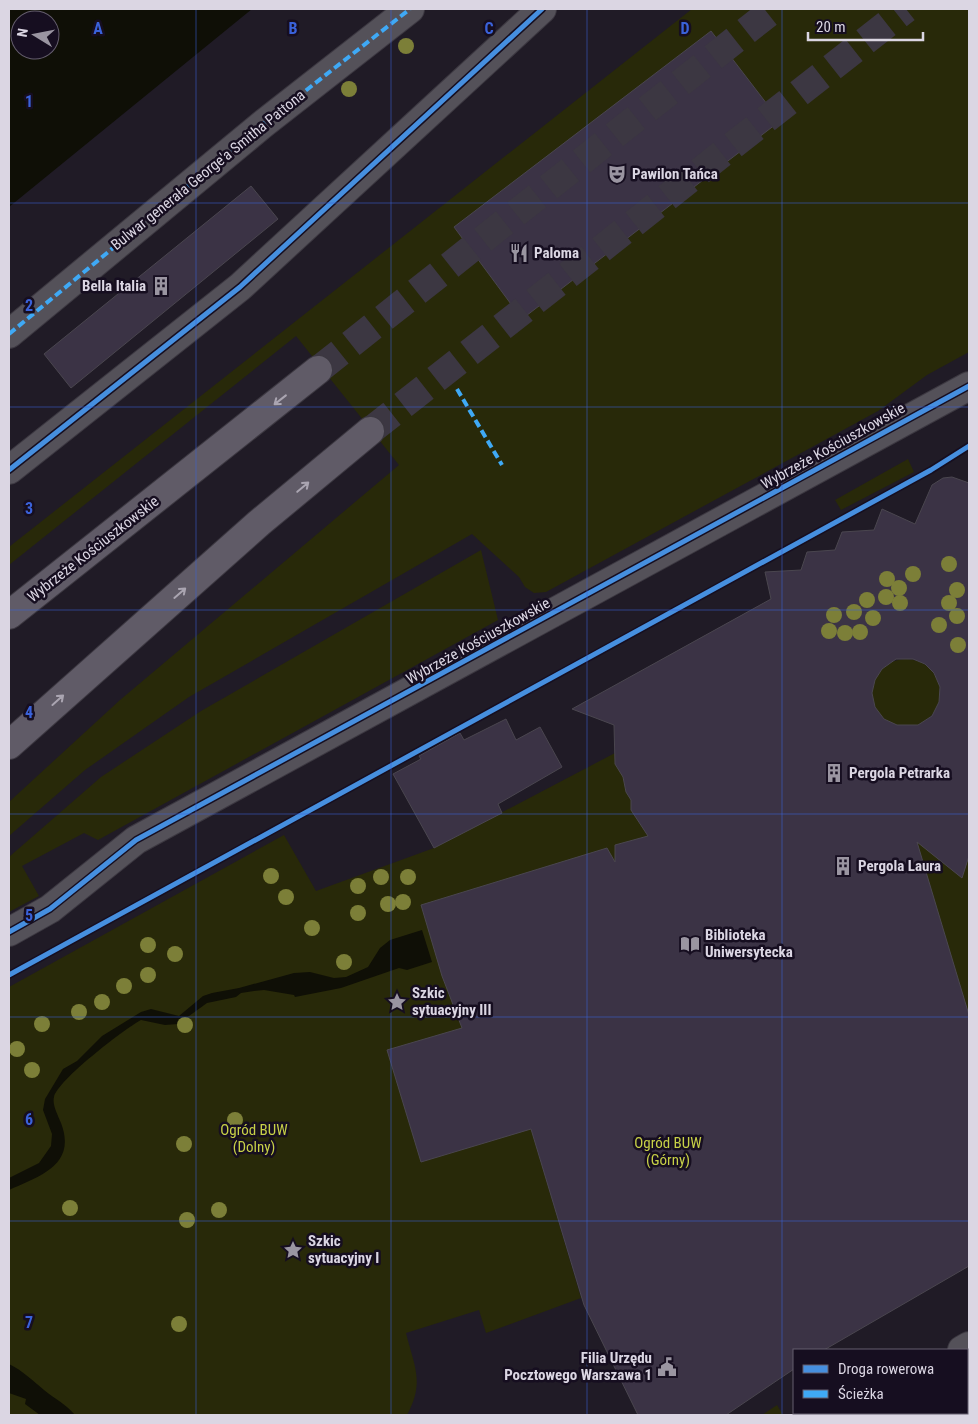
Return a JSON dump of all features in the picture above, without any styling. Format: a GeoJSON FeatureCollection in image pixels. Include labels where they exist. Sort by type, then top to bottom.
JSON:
{"type":"FeatureCollection","features":[{"type":"Feature","properties":{"kind":"main road","name":"Wybrzeże Kościuszkowskie"},"geometry":{"type":"LineString","coordinates":[[9,616],[318,370]]}},
{"type":"Feature","properties":{"kind":"main road"},"geometry":{"type":"LineString","coordinates":[[9,745],[252,530],[370,431]]}},
{"type":"Feature","properties":{"kind":"street","name":"Bulwar generała George'a Smitha Pattona"},"geometry":{"type":"LineString","coordinates":[[9,334],[263,124],[410,9]]}},
{"type":"Feature","properties":{"kind":"street"},"geometry":{"type":"LineString","coordinates":[[9,470],[240,287],[542,9]]}},
{"type":"Feature","properties":{"kind":"street","name":"Wybrzeże Kościuszkowskie"},"geometry":{"type":"LineString","coordinates":[[9,932],[50,909],[136,840],[969,386]]}},
{"type":"Feature","properties":{"kind":"street"},"geometry":{"type":"LineString","coordinates":[[866,1415],[870,1414]]}},
{"type":"Feature","properties":{"kind":"green space"},"geometry":{"type":"Polygon","coordinates":[[[692,9],[969,9],[969,352],[927,375],[878,411],[546,592],[534,593],[525,587],[519,577],[472,534],[189,697],[85,770],[9,836],[9,802],[120,700],[399,465],[296,336],[9,565],[9,547],[692,9]]]}},
{"type":"Feature","properties":{"kind":"green space"},"geometry":{"type":"Polygon","coordinates":[[[908,459],[914,472],[841,510],[835,500],[908,459]]]}},
{"type":"Feature","properties":{"kind":"green space","name":"Ogród BUW (Dolny)"},"geometry":{"type":"Polygon","coordinates":[[[954,534],[969,584],[969,1169],[916,1186],[531,1129],[581,1298],[486,1333],[479,1310],[406,1333],[415,1365],[417,1383],[416,1393],[407,1415],[9,1415],[9,987],[284,835],[316,891],[434,848],[615,753],[617,757],[954,534]],[[921,648],[867,668],[860,698],[905,739],[953,699],[921,648]]]}},
{"type":"Feature","properties":{"kind":"green space"},"geometry":{"type":"Polygon","coordinates":[[[481,550],[498,620],[98,840],[84,833],[22,866],[39,896],[9,912],[9,857],[101,777],[201,711],[481,550]]]}},
{"type":"Feature","properties":{"kind":"green space"},"geometry":{"type":"Polygon","coordinates":[[[906,659],[919,662],[930,669],[937,680],[940,693],[937,706],[930,717],[919,724],[906,727],[893,724],[882,717],[875,706],[872,693],[875,680],[882,669],[893,662],[906,659]]]}},
{"type":"Feature","properties":{"kind":"green space"},"geometry":{"type":"Polygon","coordinates":[[[777,1405],[783,1415],[762,1415],[777,1405]]]}},
{"type":"Feature","properties":{"kind":"shaded area"},"geometry":{"type":"Polygon","coordinates":[[[9,9],[252,9],[9,207],[9,9]]]}},
{"type":"Feature","properties":{"kind":"shaded area"},"geometry":{"type":"Polygon","coordinates":[[[422,930],[432,962],[407,970],[399,968],[341,988],[295,997],[294,995],[264,990],[241,993],[236,997],[207,1003],[178,1024],[165,1025],[141,1020],[132,1025],[92,1056],[58,1089],[54,1097],[54,1103],[65,1137],[64,1149],[60,1159],[43,1174],[9,1190],[9,1178],[39,1163],[51,1146],[52,1134],[43,1110],[45,1099],[63,1069],[77,1061],[102,1036],[141,1012],[151,1009],[179,1016],[203,996],[294,973],[310,972],[334,978],[346,977],[368,967],[380,948],[390,940],[422,930]]]}},
{"type":"Feature","properties":{"kind":"shaded area"},"geometry":{"type":"Polygon","coordinates":[[[9,1364],[27,1376],[75,1415],[40,1415],[25,1404],[26,1399],[9,1393],[9,1364]]]}},
{"type":"Feature","properties":{"kind":"building","name":"Pawilon Tańca"},"geometry":{"type":"Polygon","coordinates":[[[711,31],[780,121],[522,319],[454,227],[711,31]]]}},
{"type":"Feature","properties":{"kind":"building","name":"Bella Italia"},"geometry":{"type":"Polygon","coordinates":[[[251,186],[278,219],[71,388],[44,354],[251,186]]]}},
{"type":"Feature","properties":{"kind":"building","name":"Biblioteka Uniwersytecka"},"geometry":{"type":"Polygon","coordinates":[[[952,477],[969,483],[969,856],[962,878],[917,842],[969,1015],[969,1266],[826,1349],[793,1349],[793,1370],[726,1415],[638,1415],[584,1305],[531,1129],[421,1162],[387,1050],[462,1028],[442,976],[421,905],[607,848],[615,862],[615,845],[648,836],[631,810],[631,800],[626,792],[623,777],[615,764],[614,725],[572,709],[771,599],[765,572],[801,570],[807,552],[835,550],[842,532],[874,530],[882,509],[915,524],[932,485],[943,478],[952,477]],[[896,659],[882,669],[875,680],[872,693],[875,707],[884,719],[897,725],[918,725],[932,716],[939,702],[940,687],[934,673],[925,664],[913,659],[896,659]]]}},
{"type":"Feature","properties":{"kind":"building"},"geometry":{"type":"Polygon","coordinates":[[[506,719],[516,740],[540,727],[562,767],[498,804],[502,813],[434,848],[393,774],[421,759],[419,756],[460,733],[464,740],[506,719]]]}},
{"type":"Feature","properties":{"kind":"tunnel"},"geometry":{"type":"LineString","coordinates":[[318,370],[774,9]]}},
{"type":"Feature","properties":{"kind":"tunnel"},"geometry":{"type":"LineString","coordinates":[[370,431],[906,9]]}},
{"type":"Feature","properties":{"kind":"marked path"},"geometry":{"type":"LineString","coordinates":[[9,334],[263,124],[410,9]]}},
{"type":"Feature","properties":{"kind":"marked path"},"geometry":{"type":"LineString","coordinates":[[457,389],[502,465]]}},
{"type":"Feature","properties":{"kind":"cycle path"},"geometry":{"type":"LineString","coordinates":[[9,470],[240,287],[542,9]]}},
{"type":"Feature","properties":{"kind":"cycle path"},"geometry":{"type":"LineString","coordinates":[[9,932],[50,909],[136,840],[969,386]]}},
{"type":"Feature","properties":{"kind":"cycle path"},"geometry":{"type":"LineString","coordinates":[[9,975],[931,470],[969,446]]}},
{"type":"Feature","properties":{"kind":"place","name":"Pawilon Tańca"},"geometry":{"type":"Point","coordinates":[617,174]}},
{"type":"Feature","properties":{"kind":"place","name":"Paloma"},"geometry":{"type":"Point","coordinates":[519,253]}},
{"type":"Feature","properties":{"kind":"place","name":"Bella Italia"},"geometry":{"type":"Point","coordinates":[161,286]}},
{"type":"Feature","properties":{"kind":"place","name":"Pergola Petrarka"},"geometry":{"type":"Point","coordinates":[834,773]}},
{"type":"Feature","properties":{"kind":"place","name":"Pergola Laura"},"geometry":{"type":"Point","coordinates":[843,866]}},
{"type":"Feature","properties":{"kind":"place","name":"Biblioteka Uniwersytecka"},"geometry":{"type":"Point","coordinates":[690,944]}},
{"type":"Feature","properties":{"kind":"place","name":"Szkic sytuacyjny III"},"geometry":{"type":"Point","coordinates":[397,1002]}},
{"type":"Feature","properties":{"kind":"place","name":"Szkic sytuacyjny I"},"geometry":{"type":"Point","coordinates":[293,1250]}},
{"type":"Feature","properties":{"kind":"place","name":"Filia Urzędu Pocztowego Warszawa 1"},"geometry":{"type":"Point","coordinates":[667,1367]}},
{"type":"Feature","properties":{"kind":"park label","name":"Ogród BUW (Górny)"},"geometry":{"type":"Point","coordinates":[668,1152]}}]}
